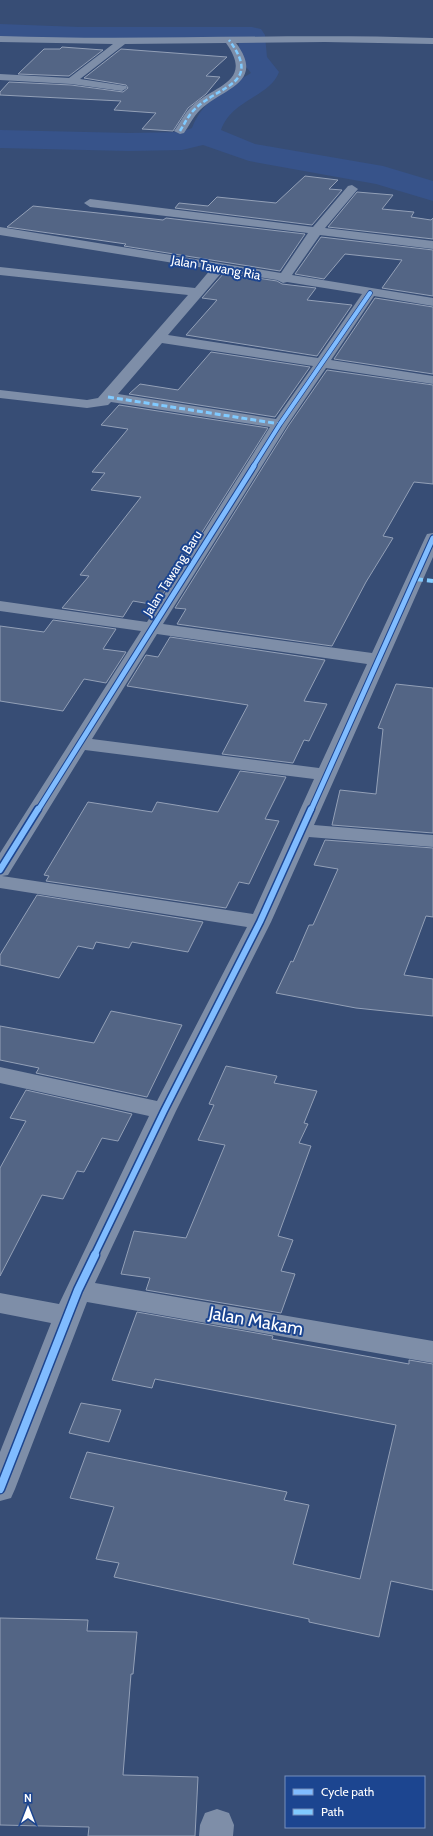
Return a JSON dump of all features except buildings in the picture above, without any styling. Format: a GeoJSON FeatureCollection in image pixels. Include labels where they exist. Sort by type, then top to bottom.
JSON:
{"type":"FeatureCollection","features":[{"type":"Feature","properties":{"kind":"street"},"geometry":{"type":"LineString","coordinates":[[0,39],[123,41],[300,39],[433,41]]}},
{"type":"Feature","properties":{"kind":"street"},"geometry":{"type":"LineString","coordinates":[[180,131],[196,108],[227,87],[239,75],[242,66],[242,59],[229,40]]}},
{"type":"Feature","properties":{"kind":"street"},"geometry":{"type":"LineString","coordinates":[[71,81],[123,41]]}},
{"type":"Feature","properties":{"kind":"street"},"geometry":{"type":"LineString","coordinates":[[0,77],[71,81],[122,88]]}},
{"type":"Feature","properties":{"kind":"street"},"geometry":{"type":"LineString","coordinates":[[283,279],[316,231],[352,189]]}},
{"type":"Feature","properties":{"kind":"street"},"geometry":{"type":"LineString","coordinates":[[90,203],[433,245]]}},
{"type":"Feature","properties":{"kind":"street","name":"Jalan Tawang Ria"},"geometry":{"type":"LineString","coordinates":[[0,231],[283,279],[433,302]]}},
{"type":"Feature","properties":{"kind":"street"},"geometry":{"type":"LineString","coordinates":[[0,394],[87,404],[103,402],[219,268]]}},
{"type":"Feature","properties":{"kind":"street"},"geometry":{"type":"LineString","coordinates":[[0,270],[198,292]]}},
{"type":"Feature","properties":{"kind":"street","name":"Jalan Tawang Baru"},"geometry":{"type":"LineString","coordinates":[[0,870],[150,628],[280,424],[370,293]]}},
{"type":"Feature","properties":{"kind":"street"},"geometry":{"type":"LineString","coordinates":[[158,338],[433,380]]}},
{"type":"Feature","properties":{"kind":"street"},"geometry":{"type":"LineString","coordinates":[[108,397],[280,424]]}},
{"type":"Feature","properties":{"kind":"street"},"geometry":{"type":"LineString","coordinates":[[0,1489],[78,1290],[164,1111],[260,922],[379,660],[424,580],[433,538]]}},
{"type":"Feature","properties":{"kind":"street"},"geometry":{"type":"LineString","coordinates":[[0,606],[379,660]]}},
{"type":"Feature","properties":{"kind":"street"},"geometry":{"type":"LineString","coordinates":[[79,743],[326,775]]}},
{"type":"Feature","properties":{"kind":"street"},"geometry":{"type":"LineString","coordinates":[[302,830],[433,841]]}},
{"type":"Feature","properties":{"kind":"street"},"geometry":{"type":"LineString","coordinates":[[0,882],[260,922]]}},
{"type":"Feature","properties":{"kind":"street"},"geometry":{"type":"LineString","coordinates":[[0,1075],[164,1111]]}},
{"type":"Feature","properties":{"kind":"street","name":"Jalan Makam"},"geometry":{"type":"LineString","coordinates":[[78,1290],[433,1352]]}},
{"type":"Feature","properties":{"kind":"street"},"geometry":{"type":"LineString","coordinates":[[0,1303],[69,1316]]}},
{"type":"Feature","properties":{"kind":"waterway"},"geometry":{"type":"LineString","coordinates":[[0,32],[79,35],[252,35],[253,58],[265,72],[263,77],[236,94],[220,107],[214,115],[205,134]]}},
{"type":"Feature","properties":{"kind":"waterway"},"geometry":{"type":"LineString","coordinates":[[0,139],[129,142],[182,141],[205,134]]}},
{"type":"Feature","properties":{"kind":"waterway"},"geometry":{"type":"LineString","coordinates":[[205,134],[249,152],[340,167],[383,176],[433,191]]}},
{"type":"Feature","properties":{"kind":"marked path"},"geometry":{"type":"LineString","coordinates":[[180,131],[196,108],[224,90],[237,78],[241,72],[241,58],[229,40]]}},
{"type":"Feature","properties":{"kind":"marked path"},"geometry":{"type":"LineString","coordinates":[[108,397],[280,424]]}},
{"type":"Feature","properties":{"kind":"marked path"},"geometry":{"type":"LineString","coordinates":[[415,579],[433,581]]}},
{"type":"Feature","properties":{"kind":"cycle path"},"geometry":{"type":"LineString","coordinates":[[0,870],[280,424],[370,293]]}},
{"type":"Feature","properties":{"kind":"cycle path"},"geometry":{"type":"LineString","coordinates":[[0,1489],[78,1290],[164,1111],[260,922],[433,538]]}}]}
